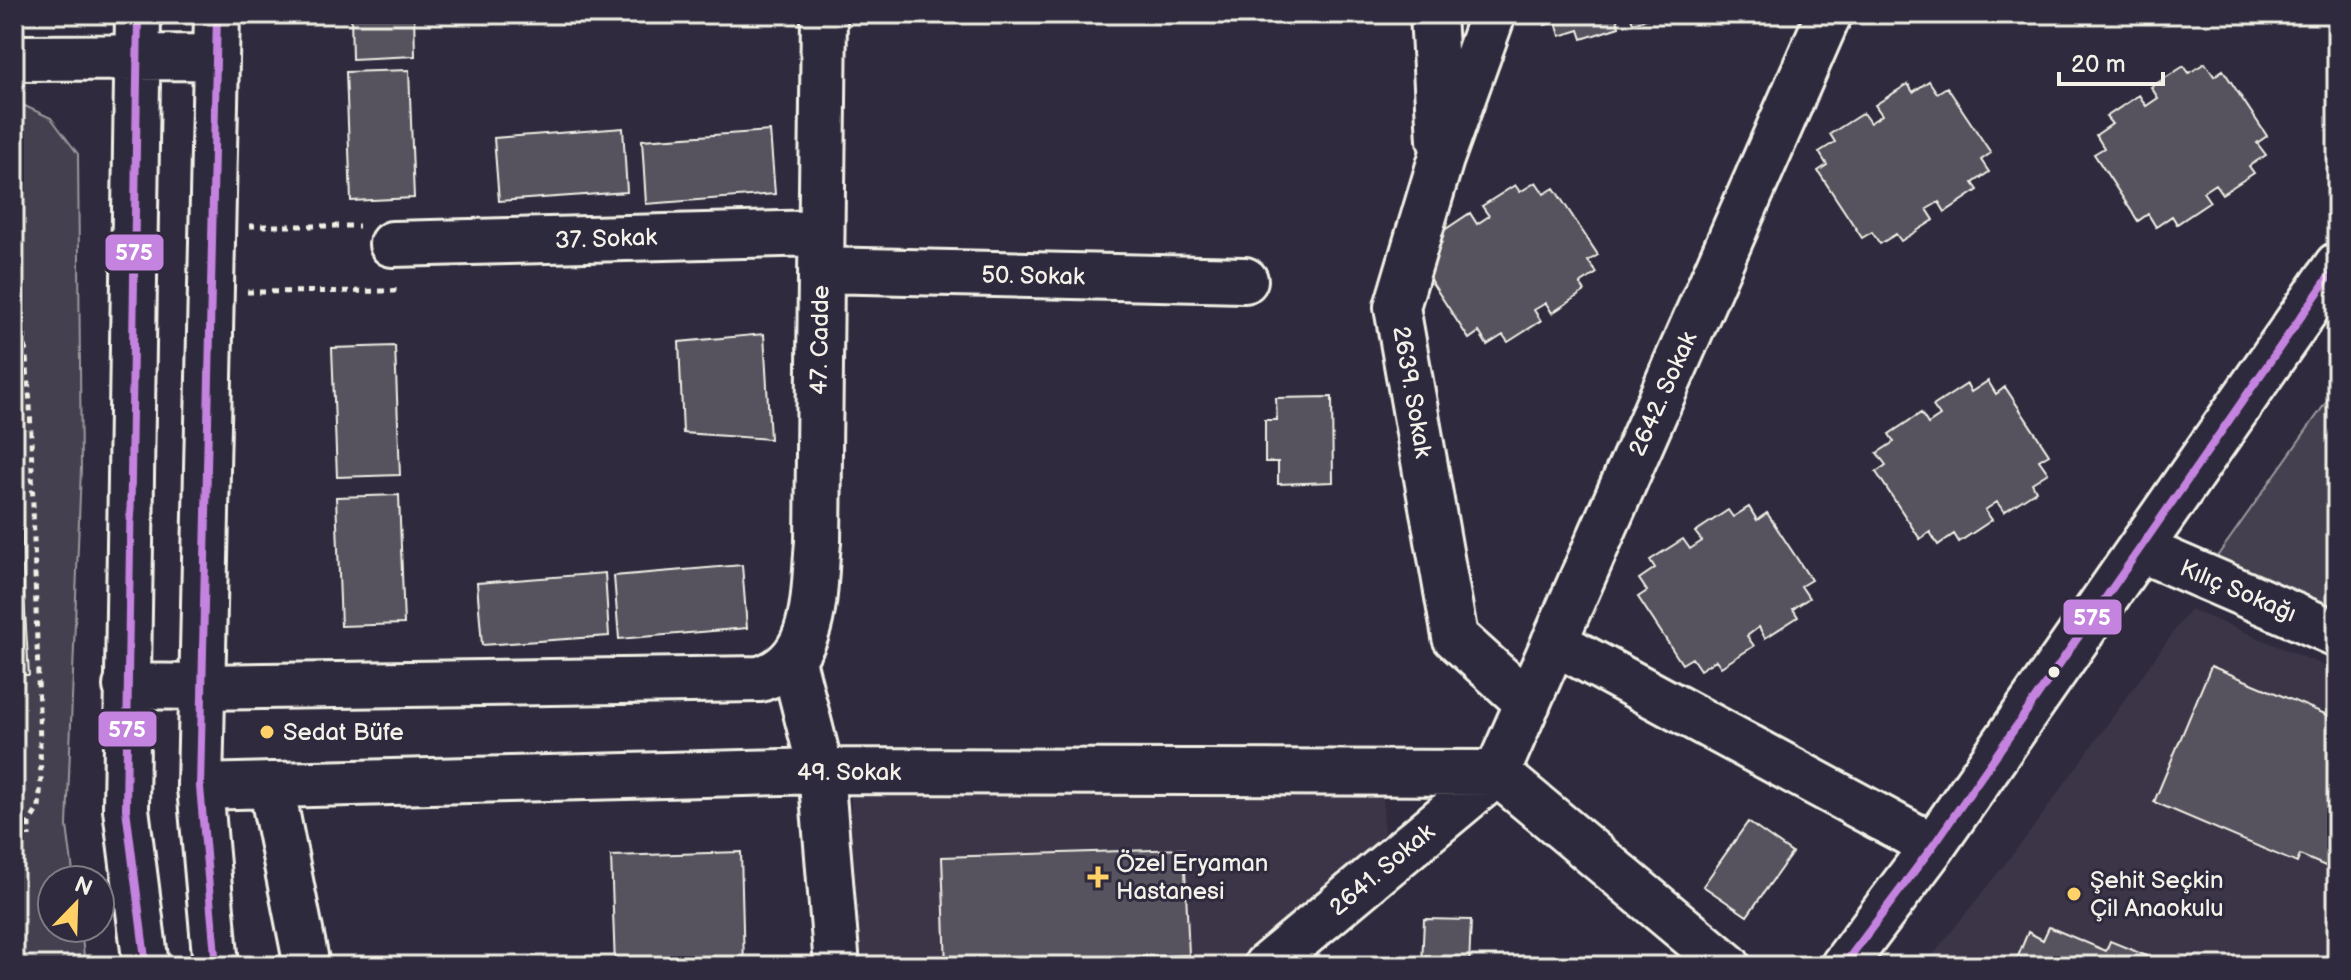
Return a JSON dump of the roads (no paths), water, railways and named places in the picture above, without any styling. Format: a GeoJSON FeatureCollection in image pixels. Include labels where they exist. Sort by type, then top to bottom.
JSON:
{"type":"FeatureCollection","features":[{"type":"Feature","properties":{"kind":"street"},"geometry":{"type":"LineString","coordinates":[[138,14],[126,809],[146,966]]}},
{"type":"Feature","properties":{"kind":"street"},"geometry":{"type":"LineString","coordinates":[[216,966],[200,787],[217,14]]}},
{"type":"Feature","properties":{"kind":"street","name":"47. Cadde"},"geometry":{"type":"LineString","coordinates":[[793,661],[805,639],[811,615],[818,542],[824,14]]}},
{"type":"Feature","properties":{"kind":"street"},"geometry":{"type":"LineString","coordinates":[[1433,14],[1441,159]]}},
{"type":"Feature","properties":{"kind":"street","name":"2639. Sokak"},"geometry":{"type":"LineString","coordinates":[[1493,14],[1441,159],[1397,307],[1455,637],[1528,703]]}},
{"type":"Feature","properties":{"kind":"street","name":"2642. Sokak"},"geometry":{"type":"LineString","coordinates":[[1497,773],[1829,14]]}},
{"type":"Feature","properties":{"kind":"street"},"geometry":{"type":"LineString","coordinates":[[14,58],[216,57]]}},
{"type":"Feature","properties":{"kind":"street","name":"37. Sokak"},"geometry":{"type":"LineString","coordinates":[[392,244],[820,252]]}},
{"type":"Feature","properties":{"kind":"street","name":"50. Sokak"},"geometry":{"type":"LineString","coordinates":[[820,252],[1245,280]]}},
{"type":"Feature","properties":{"kind":"street"},"geometry":{"type":"LineString","coordinates":[[1843,966],[1933,846],[2337,265]]}},
{"type":"Feature","properties":{"kind":"street","name":"Kılıç Sokağı"},"geometry":{"type":"LineString","coordinates":[[2140,549],[2337,634]]}},
{"type":"Feature","properties":{"kind":"street"},"geometry":{"type":"LineString","coordinates":[[1554,642],[1933,846]]}},
{"type":"Feature","properties":{"kind":"street"},"geometry":{"type":"LineString","coordinates":[[126,686],[760,679],[777,674],[793,661],[821,771],[837,966]]}},
{"type":"Feature","properties":{"kind":"street","name":"49. Sokak"},"geometry":{"type":"LineString","coordinates":[[200,787],[821,771],[1497,773]]}},
{"type":"Feature","properties":{"kind":"street"},"geometry":{"type":"LineString","coordinates":[[1497,773],[1728,966]]}},
{"type":"Feature","properties":{"kind":"street","name":"2641. Sokak"},"geometry":{"type":"LineString","coordinates":[[1266,966],[1497,773]]}},
{"type":"Feature","properties":{"kind":"street"},"geometry":{"type":"LineString","coordinates":[[271,785],[307,966]]}},
{"type":"Feature","properties":{"kind":"place","name":"Sedat Büfe"},"geometry":{"type":"Point","coordinates":[267,732]}},
{"type":"Feature","properties":{"kind":"place","name":"Özel Eryaman Hastanesi"},"geometry":{"type":"Point","coordinates":[1098,877]}},
{"type":"Feature","properties":{"kind":"place","name":"Şehit Seçkin Çil Anaokulu"},"geometry":{"type":"Point","coordinates":[2074,894]}}]}
